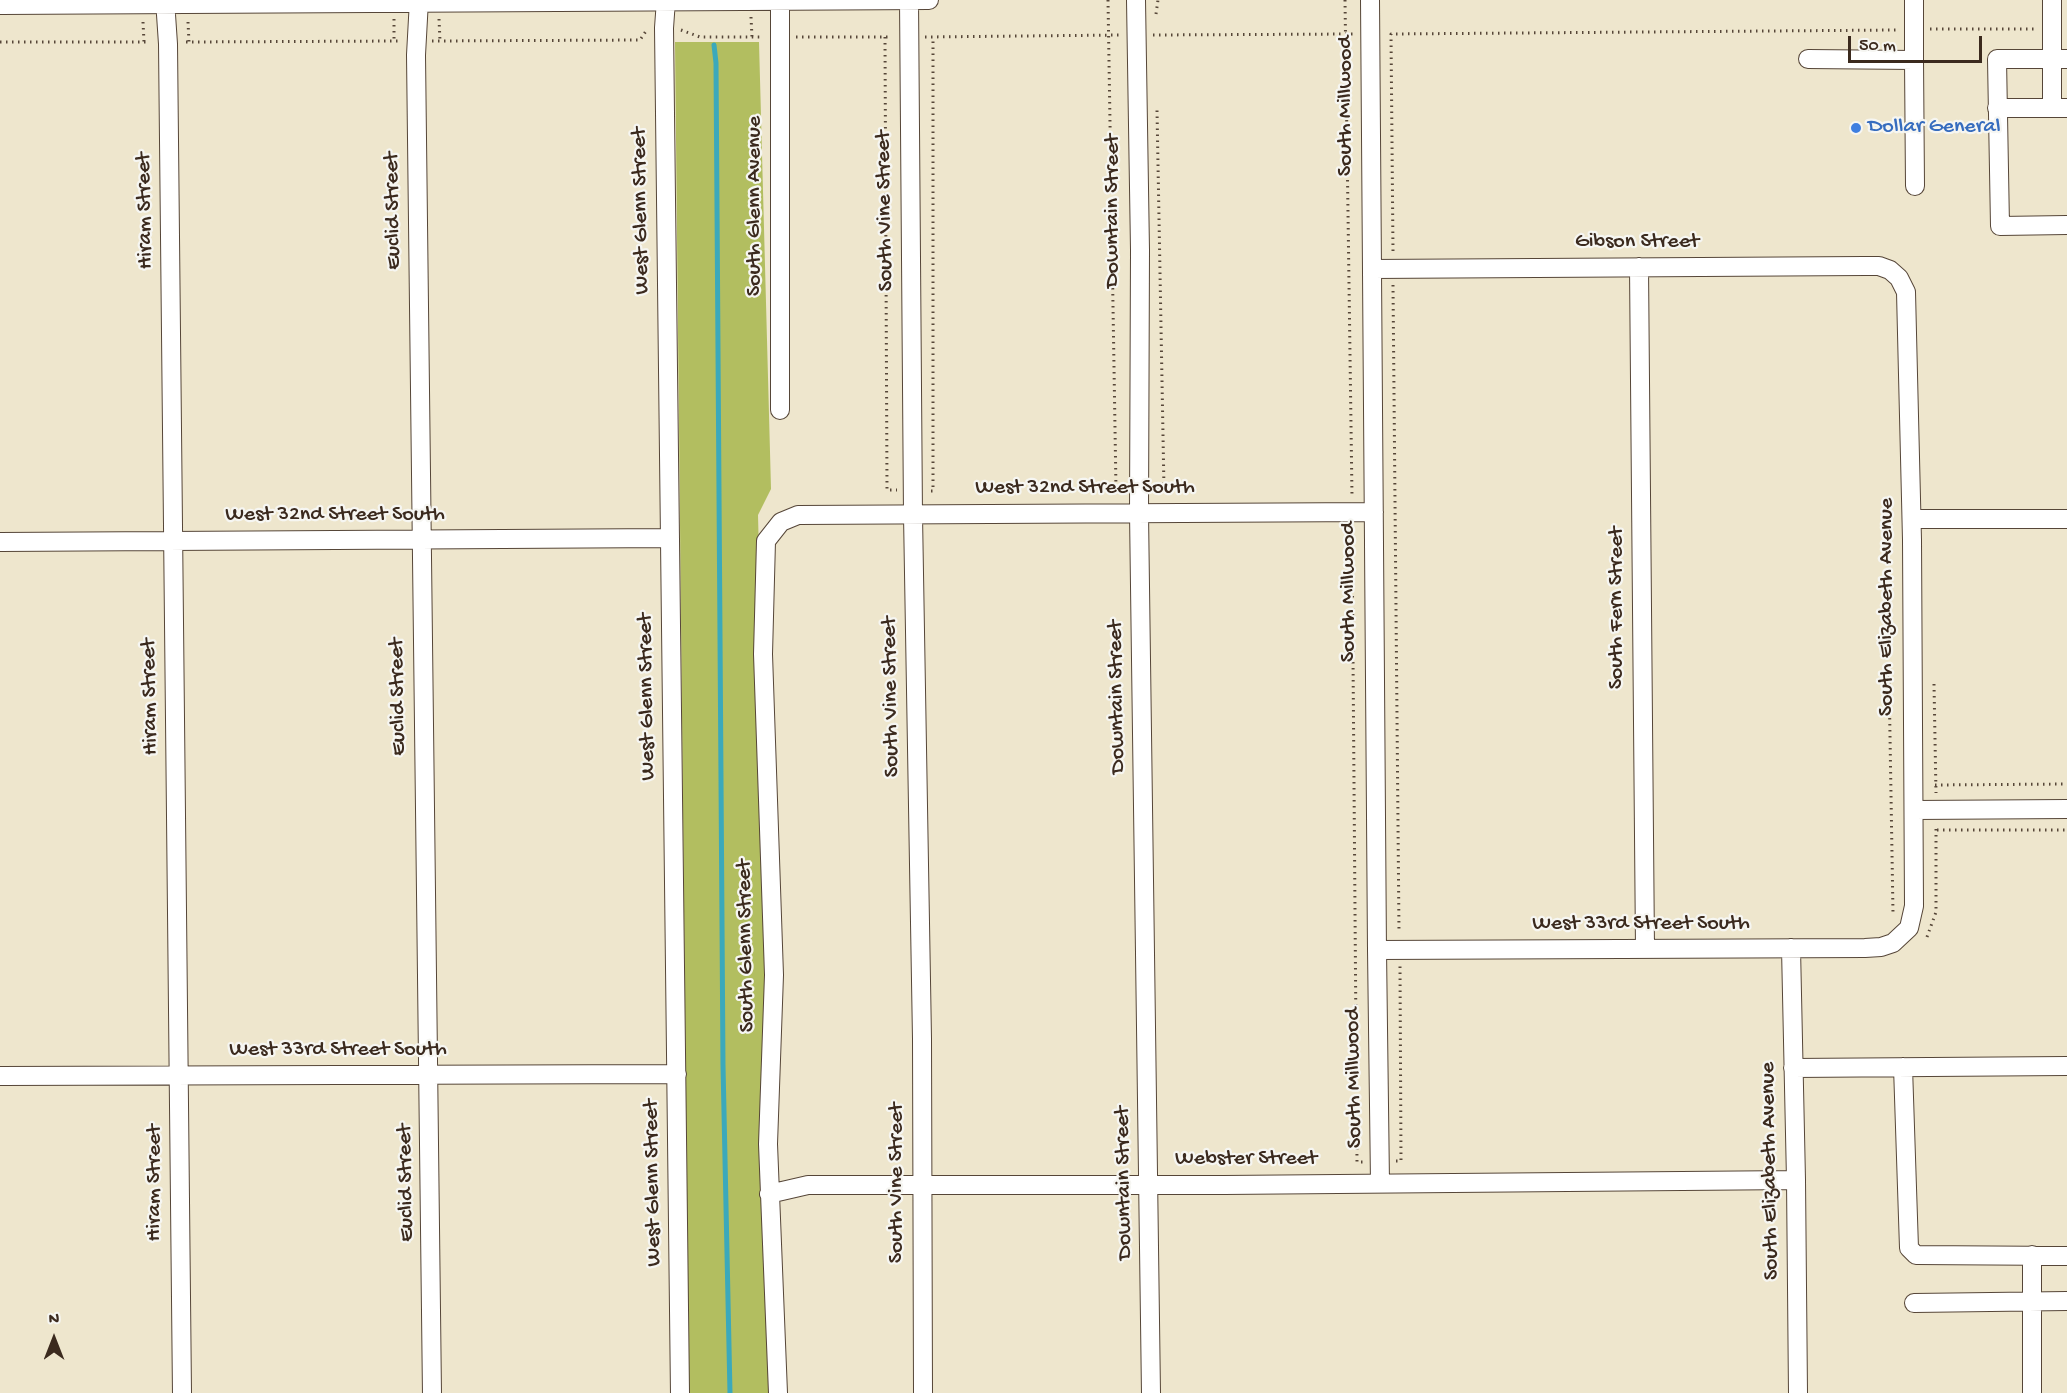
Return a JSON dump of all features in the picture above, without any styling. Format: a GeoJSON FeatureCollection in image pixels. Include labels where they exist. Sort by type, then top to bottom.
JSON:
{"type":"FeatureCollection","features":[{"type":"Feature","properties":{"kind":"street","name":"South Vine Street"},"geometry":{"type":"LineString","coordinates":[[909,0],[913,515],[922,1039],[923,1393]]}},
{"type":"Feature","properties":{"kind":"street"},"geometry":{"type":"LineString","coordinates":[[0,5],[165,2],[929,0]]}},
{"type":"Feature","properties":{"kind":"street","name":"Downtain Street"},"geometry":{"type":"LineString","coordinates":[[1136,0],[1140,250],[1139,513],[1151,1393]]}},
{"type":"Feature","properties":{"kind":"street","name":"South Millwood"},"geometry":{"type":"LineString","coordinates":[[1370,0],[1380,1183]]}},
{"type":"Feature","properties":{"kind":"street"},"geometry":{"type":"LineString","coordinates":[[1914,0],[1915,186]]}},
{"type":"Feature","properties":{"kind":"street"},"geometry":{"type":"LineString","coordinates":[[1997,108],[2059,108],[2059,59],[2052,29],[2052,0]]}},
{"type":"Feature","properties":{"kind":"street","name":"West Glenn Street"},"geometry":{"type":"LineString","coordinates":[[666,1],[664,28],[680,1393]]}},
{"type":"Feature","properties":{"kind":"street","name":"Hiram Street"},"geometry":{"type":"LineString","coordinates":[[165,2],[168,44],[182,1393]]}},
{"type":"Feature","properties":{"kind":"street","name":"Euclid Street"},"geometry":{"type":"LineString","coordinates":[[418,2],[416,40],[432,1393]]}},
{"type":"Feature","properties":{"kind":"street","name":"South Glenn Avenue"},"geometry":{"type":"LineString","coordinates":[[780,2],[780,410]]}},
{"type":"Feature","properties":{"kind":"street"},"geometry":{"type":"LineString","coordinates":[[1808,59],[1914,60]]}},
{"type":"Feature","properties":{"kind":"street"},"geometry":{"type":"LineString","coordinates":[[2059,59],[1997,59],[2000,226],[2067,225]]}},
{"type":"Feature","properties":{"kind":"street","name":"Gibson Street"},"geometry":{"type":"LineString","coordinates":[[1372,269],[1879,266],[1890,270],[1899,278]]}},
{"type":"Feature","properties":{"kind":"street","name":"South Fern Street"},"geometry":{"type":"LineString","coordinates":[[1639,267],[1645,949]]}},
{"type":"Feature","properties":{"kind":"street","name":"South Elizabeth Avenue"},"geometry":{"type":"LineString","coordinates":[[1899,278],[1906,292],[1912,519],[1914,810],[1913,916],[1909,928],[1902,935]]}},
{"type":"Feature","properties":{"kind":"street","name":"West 32nd Street South"},"geometry":{"type":"LineString","coordinates":[[798,515],[1374,512]]}},
{"type":"Feature","properties":{"kind":"street","name":"South Glenn Street"},"geometry":{"type":"LineString","coordinates":[[778,1393],[768,1144],[774,975],[764,654],[766,541],[781,522],[798,515]]}},
{"type":"Feature","properties":{"kind":"street"},"geometry":{"type":"LineString","coordinates":[[1912,519],[2067,519]]}},
{"type":"Feature","properties":{"kind":"street","name":"West 32nd Street South"},"geometry":{"type":"LineString","coordinates":[[0,542],[670,538]]}},
{"type":"Feature","properties":{"kind":"street"},"geometry":{"type":"LineString","coordinates":[[1914,810],[2067,809]]}},
{"type":"Feature","properties":{"kind":"street","name":"West 33rd Street South"},"geometry":{"type":"LineString","coordinates":[[1377,950],[1881,947],[1893,943],[1902,935]]}},
{"type":"Feature","properties":{"kind":"street","name":"South Elizabeth Avenue"},"geometry":{"type":"LineString","coordinates":[[1791,948],[1798,1393]]}},
{"type":"Feature","properties":{"kind":"street"},"geometry":{"type":"LineString","coordinates":[[1793,1068],[2067,1066]]}},
{"type":"Feature","properties":{"kind":"street"},"geometry":{"type":"LineString","coordinates":[[1903,1067],[1909,1248],[1916,1255],[2067,1256]]}},
{"type":"Feature","properties":{"kind":"street","name":"West 33rd Street South"},"geometry":{"type":"LineString","coordinates":[[0,1076],[677,1074]]}},
{"type":"Feature","properties":{"kind":"street","name":"Webster Street"},"geometry":{"type":"LineString","coordinates":[[769,1194],[808,1185],[1796,1180]]}},
{"type":"Feature","properties":{"kind":"street"},"geometry":{"type":"LineString","coordinates":[[2032,1255],[2032,1393]]}},
{"type":"Feature","properties":{"kind":"street"},"geometry":{"type":"LineString","coordinates":[[1914,1303],[2067,1301]]}},
{"type":"Feature","properties":{"kind":"path"},"geometry":{"type":"LineString","coordinates":[[1345,0],[1357,1162],[1401,1161],[1391,34]]}},
{"type":"Feature","properties":{"kind":"path"},"geometry":{"type":"LineString","coordinates":[[0,42],[168,44],[416,40],[640,40],[647,28],[678,29],[700,38],[2052,29]]}},
{"type":"Feature","properties":{"kind":"path"},"geometry":{"type":"LineString","coordinates":[[1889,676],[1893,918]]}},
{"type":"Feature","properties":{"kind":"path"},"geometry":{"type":"LineString","coordinates":[[1935,785],[2067,784]]}},
{"type":"Feature","properties":{"kind":"path"},"geometry":{"type":"LineString","coordinates":[[1936,830],[2067,830]]}},
{"type":"Feature","properties":{"kind":"green space"},"geometry":{"type":"Polygon","coordinates":[[[675,42],[759,42],[771,489],[758,515],[775,1180],[771,1393],[689,1393],[675,42]]]}},
{"type":"Feature","properties":{"kind":"waterway"},"geometry":{"type":"LineString","coordinates":[[714,45],[716,63],[723,1065],[730,1393]]}},
{"type":"Feature","properties":{"kind":"place","name":"Dollar General"},"geometry":{"type":"Point","coordinates":[1856,128]}}]}
